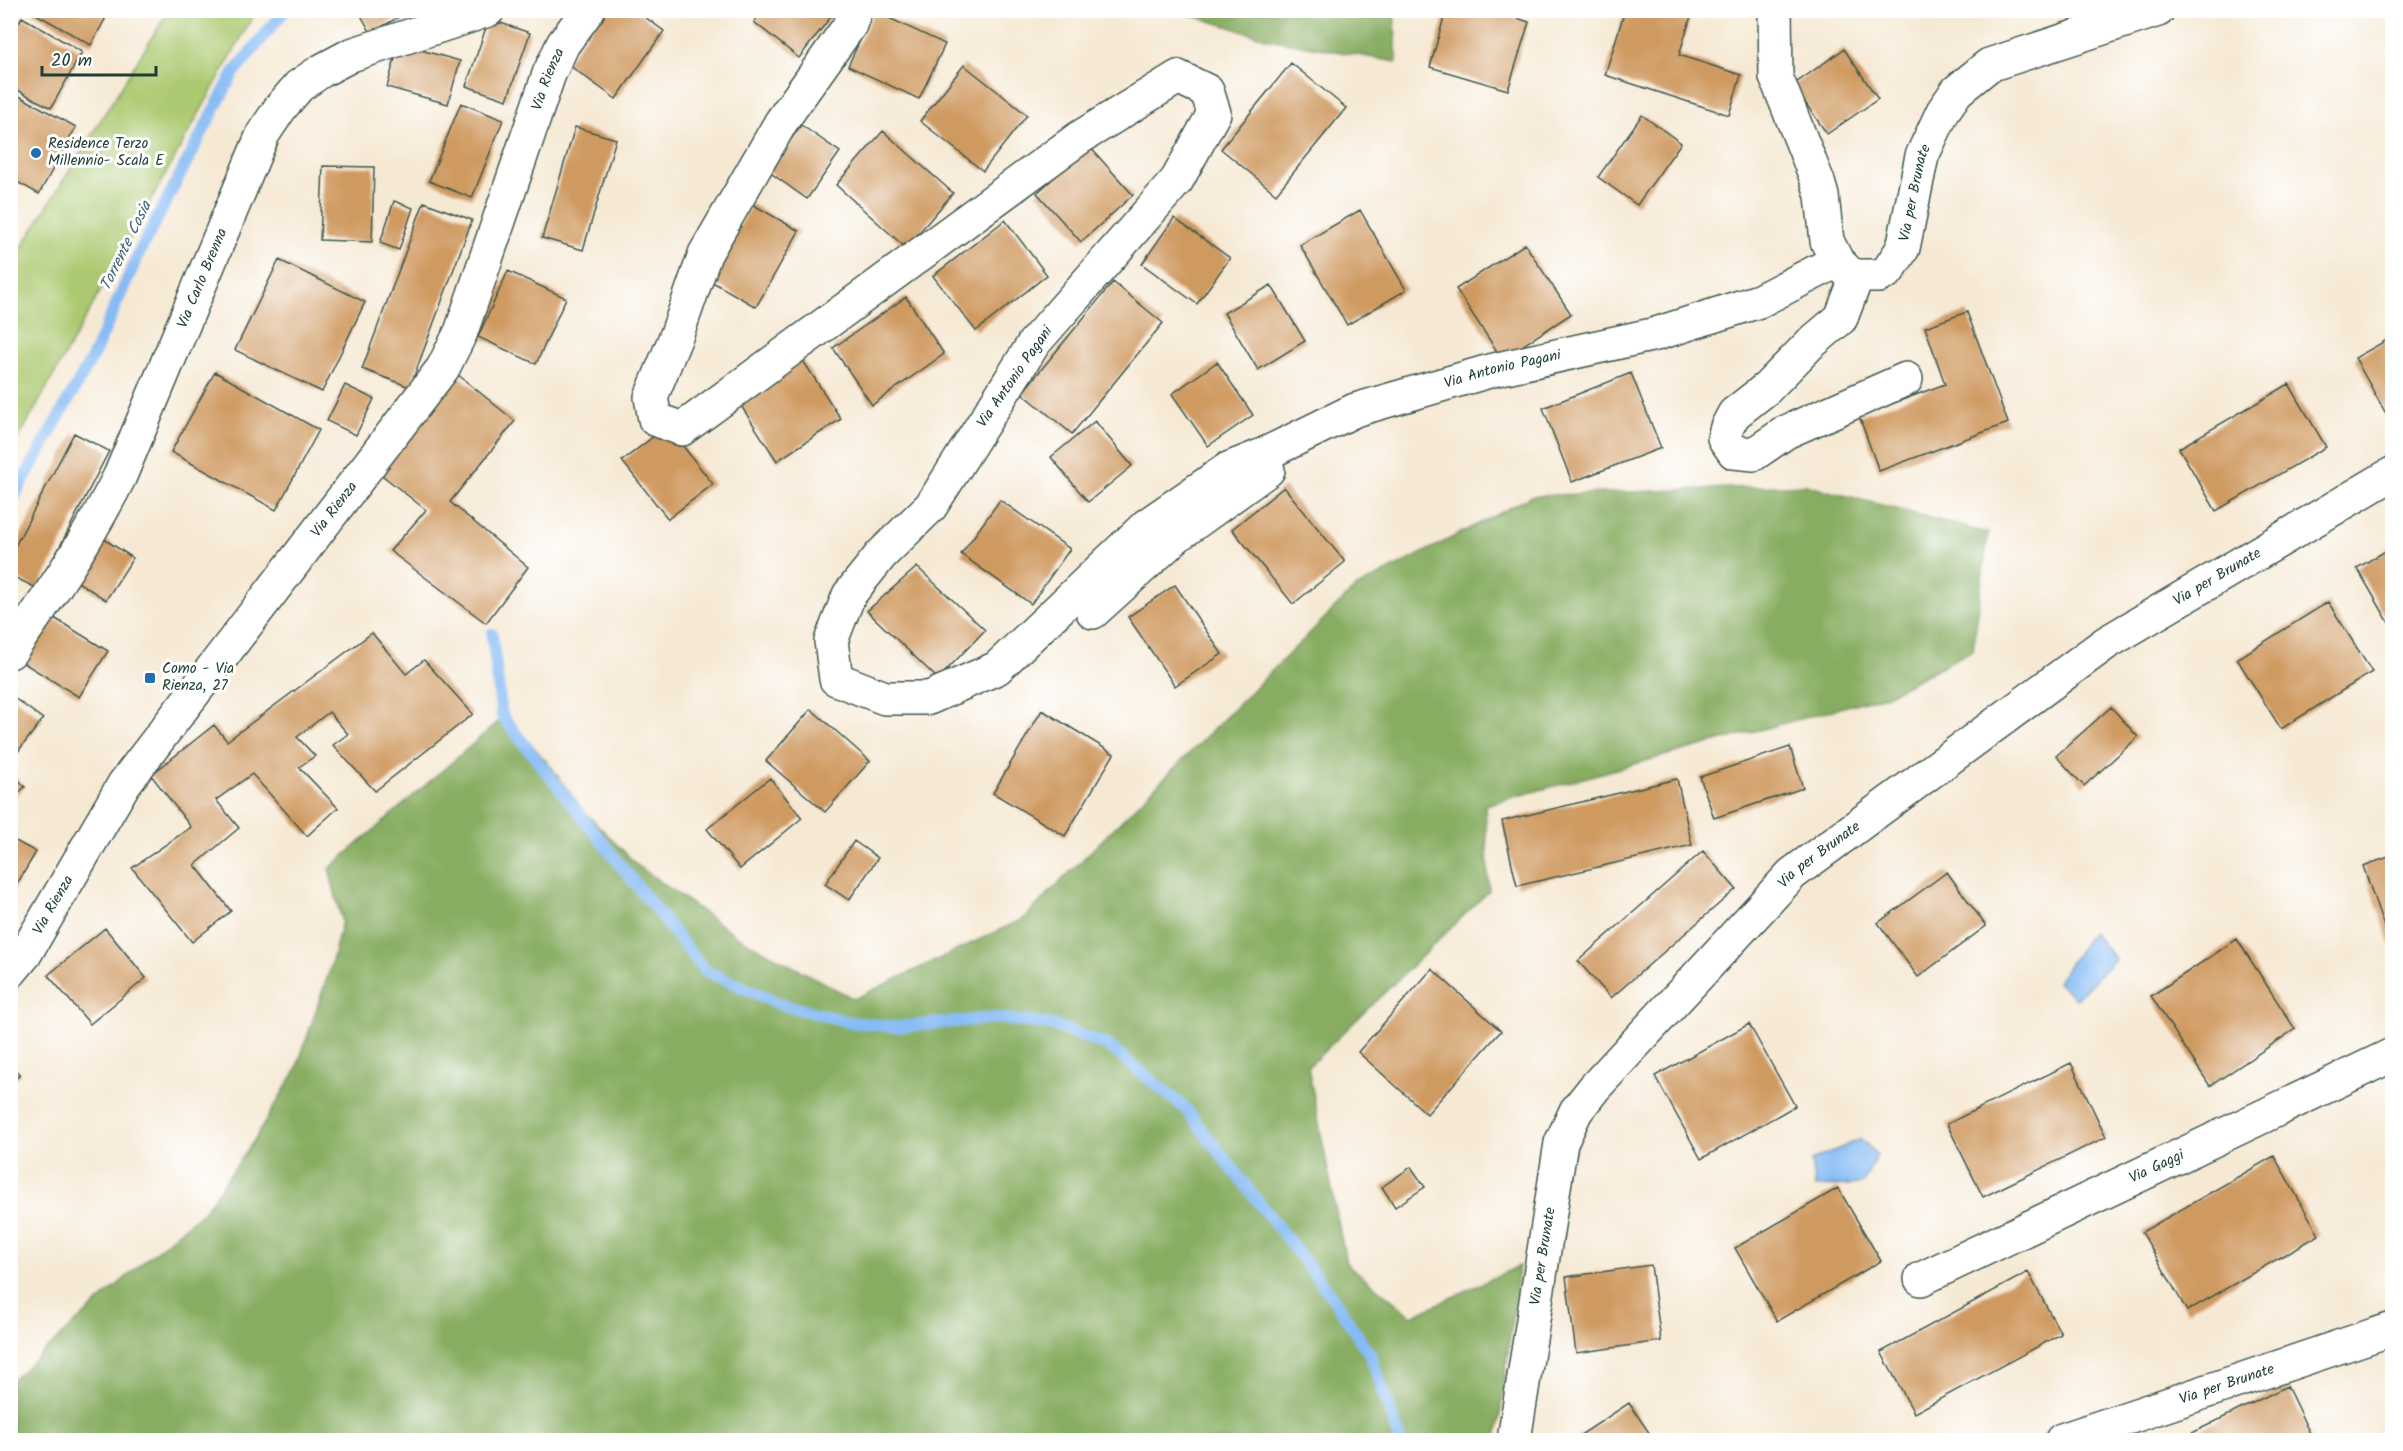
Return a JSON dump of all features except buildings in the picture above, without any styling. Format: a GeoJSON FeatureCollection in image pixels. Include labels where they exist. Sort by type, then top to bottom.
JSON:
{"type":"FeatureCollection","features":[{"type":"Feature","properties":{"kind":"street","name":"Via Carlo Brenna"},"geometry":{"type":"LineString","coordinates":[[10,652],[57,587],[116,485],[263,134],[281,107],[299,86],[351,55],[489,10]]}},
{"type":"Feature","properties":{"kind":"street","name":"Via Rienza"},"geometry":{"type":"LineString","coordinates":[[10,972],[26,954],[124,784],[443,368],[461,332],[549,74],[563,44],[588,10]]}},
{"type":"Feature","properties":{"kind":"street","name":"Via Antonio Pagani"},"geometry":{"type":"LineString","coordinates":[[855,10],[849,25],[781,122],[705,254],[677,334],[651,397],[655,420],[682,429],[1079,138],[1178,77],[1207,92],[1214,112],[1177,180],[1034,343],[931,506],[881,555],[849,596],[831,641],[836,680],[885,698],[929,698],[998,668],[1147,525],[1228,469],[1263,455],[1355,410],[1493,370],[1656,334],[1759,301],[1847,269]]}},
{"type":"Feature","properties":{"kind":"street"},"geometry":{"type":"LineString","coordinates":[[1775,10],[1776,77],[1818,182],[1822,196],[1827,241],[1847,269],[1841,318],[1810,344],[1767,388],[1734,414],[1724,438],[1734,452],[1754,454],[1786,432],[1906,379]]}},
{"type":"Feature","properties":{"kind":"street","name":"Via per Brunate"},"geometry":{"type":"LineString","coordinates":[[1847,269],[1880,276],[1888,271],[1903,248],[1922,156],[1943,111],[1958,91],[1989,65],[2158,10]]}},
{"type":"Feature","properties":{"kind":"street"},"geometry":{"type":"LineString","coordinates":[[1093,612],[1178,535],[1268,470],[1263,455]]}},
{"type":"Feature","properties":{"kind":"street","name":"Via per Brunate"},"geometry":{"type":"LineString","coordinates":[[1515,1440],[1561,1143],[1576,1111],[1637,1040],[1792,874],[2106,643],[2392,474]]}},
{"type":"Feature","properties":{"kind":"street","name":"Via Gaggi"},"geometry":{"type":"LineString","coordinates":[[1921,1279],[2392,1055]]}},
{"type":"Feature","properties":{"kind":"street","name":"Via per Brunate"},"geometry":{"type":"LineString","coordinates":[[2062,1440],[2392,1329]]}},
{"type":"Feature","properties":{"kind":"green space"},"geometry":{"type":"Polygon","coordinates":[[[169,10],[256,11],[11,452],[11,265],[169,10]]]}},
{"type":"Feature","properties":{"kind":"green space"},"geometry":{"type":"Polygon","coordinates":[[[1177,11],[1394,11],[1397,62],[1269,39],[1177,11]]]}},
{"type":"Feature","properties":{"kind":"green space"},"geometry":{"type":"Polygon","coordinates":[[[1805,485],[1988,533],[1973,650],[1887,695],[1485,805],[1489,891],[1308,1067],[1346,1263],[1412,1316],[1519,1266],[1497,1440],[11,1440],[11,1381],[143,1262],[205,1210],[255,1139],[296,1070],[331,966],[342,921],[329,869],[506,715],[552,768],[581,808],[637,865],[738,937],[854,999],[1023,919],[1355,588],[1532,496],[1805,485]]]}},
{"type":"Feature","properties":{"kind":"water"},"geometry":{"type":"Polygon","coordinates":[[[2092,932],[2115,959],[2076,999],[2057,982],[2092,932]]]}},
{"type":"Feature","properties":{"kind":"water"},"geometry":{"type":"Polygon","coordinates":[[[1861,1139],[1877,1155],[1862,1184],[1815,1187],[1811,1161],[1861,1139]]]}},
{"type":"Feature","properties":{"kind":"waterway","name":"Torrente Cosia"},"geometry":{"type":"LineString","coordinates":[[10,504],[93,356],[140,251],[233,74],[285,10]]}},
{"type":"Feature","properties":{"kind":"waterway"},"geometry":{"type":"LineString","coordinates":[[492,634],[502,716],[704,970],[780,1004],[850,1022],[897,1027],[996,1018],[1052,1025],[1109,1046],[1186,1109],[1333,1298],[1371,1356],[1400,1440]]}},
{"type":"Feature","properties":{"kind":"place","name":"Residence Terzo Millennio- Scala E"},"geometry":{"type":"Point","coordinates":[36,153]}},
{"type":"Feature","properties":{"kind":"place","name":"Como - Via Rienza, 27"},"geometry":{"type":"Point","coordinates":[150,678]}}]}
